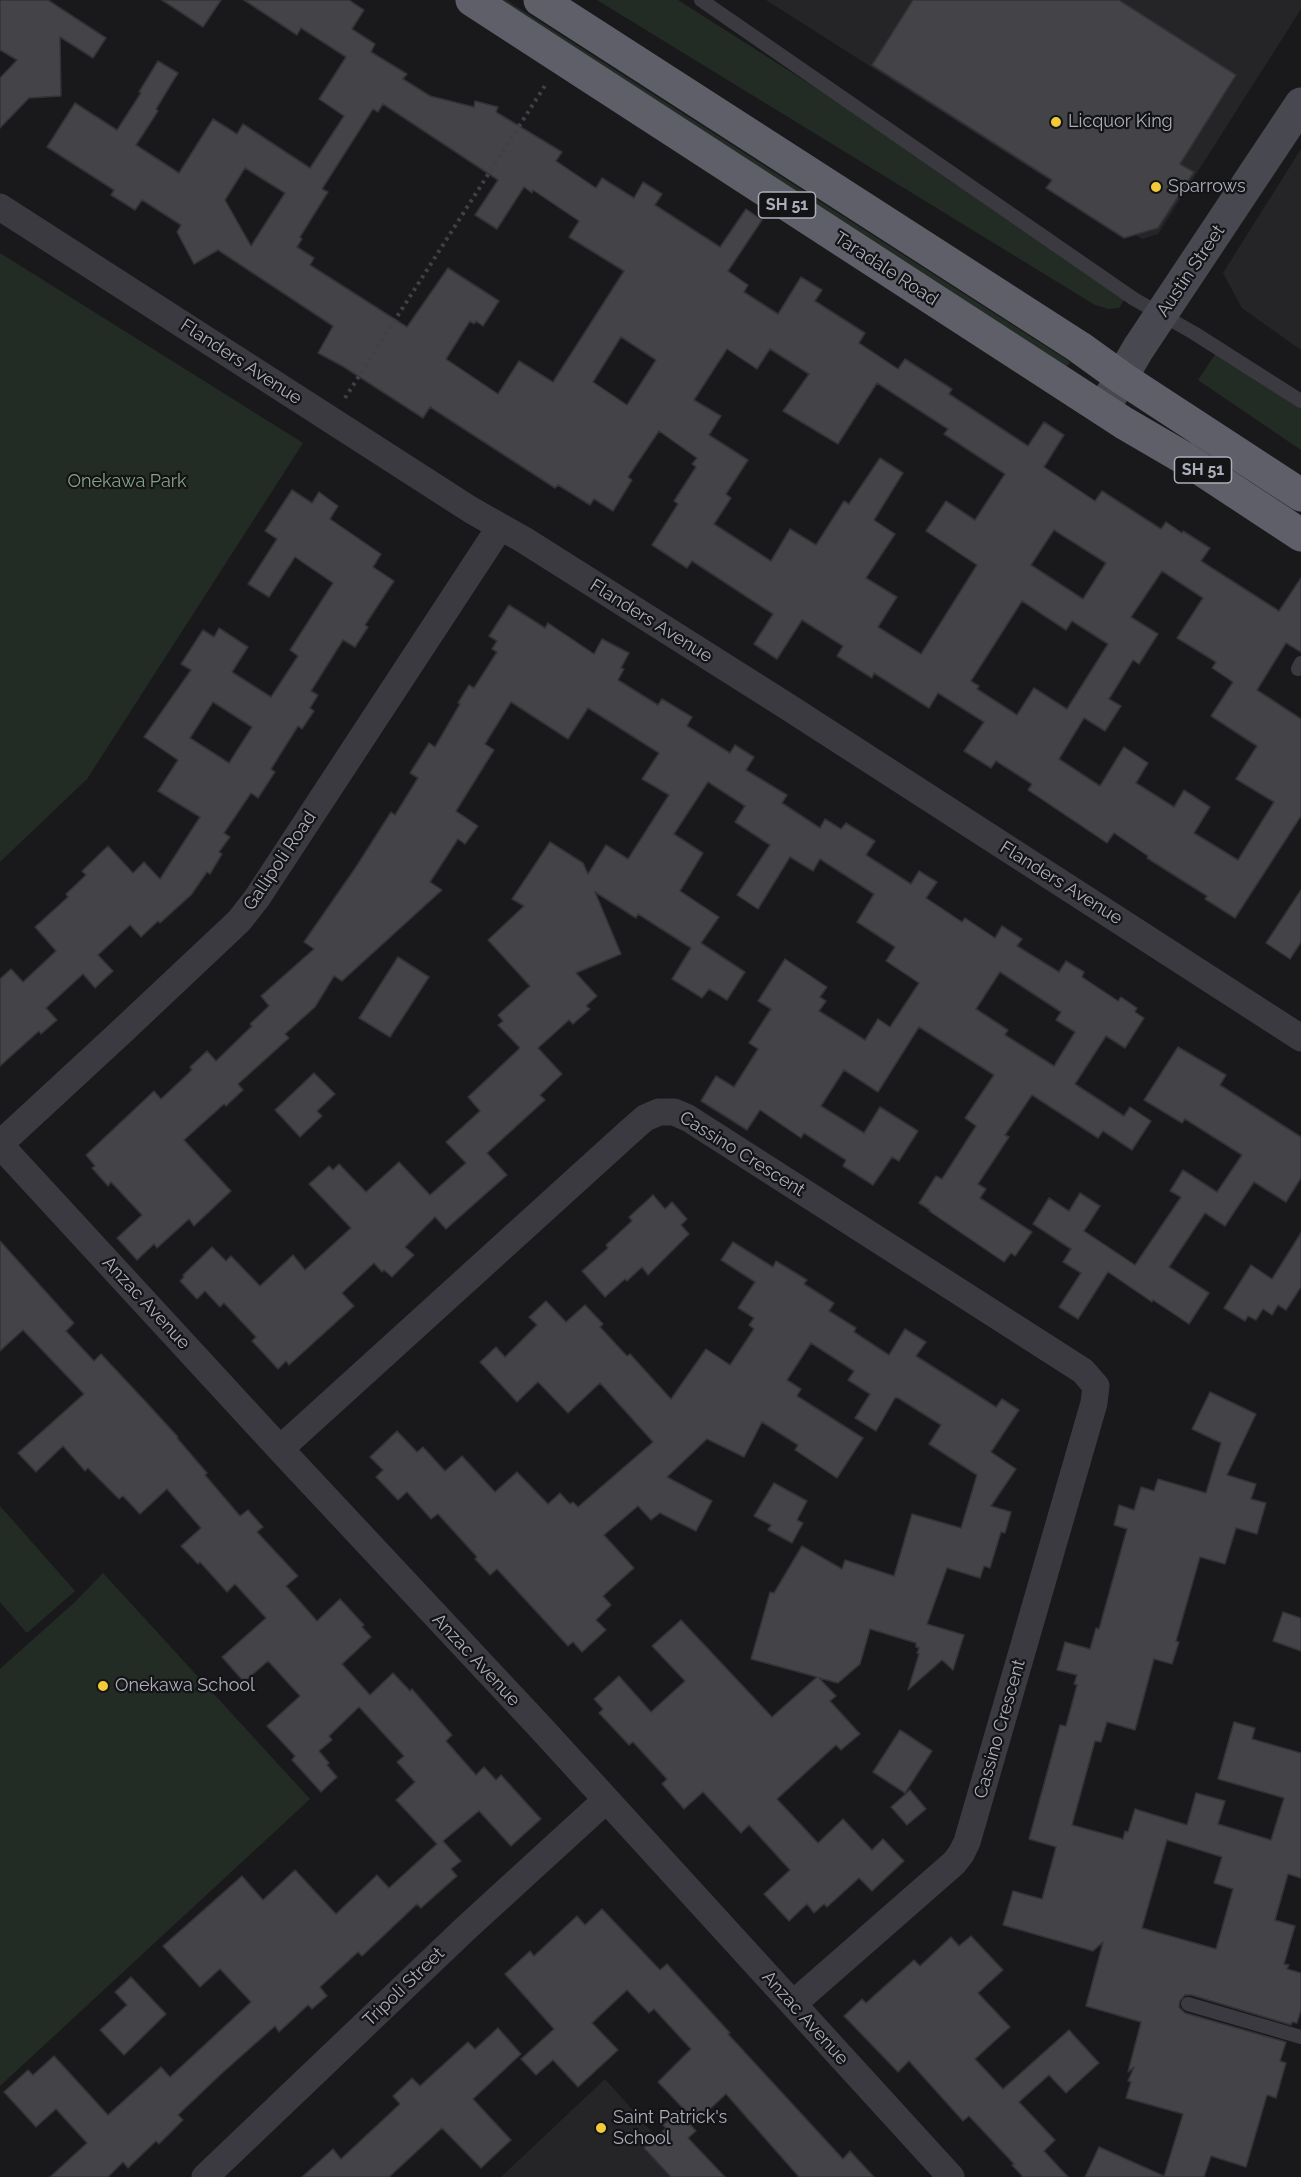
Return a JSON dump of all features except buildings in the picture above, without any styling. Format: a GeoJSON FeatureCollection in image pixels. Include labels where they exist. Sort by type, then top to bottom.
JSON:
{"type":"FeatureCollection","features":[{"type":"Feature","properties":{"kind":"highway","name":"Taradale Road"},"geometry":{"type":"LineString","coordinates":[[472,0],[1102,409],[1193,464],[1301,535]]}},
{"type":"Feature","properties":{"kind":"highway","name":"SH 51"},"geometry":{"type":"LineString","coordinates":[[540,0],[1079,347],[1122,378],[1301,495]]}},
{"type":"Feature","properties":{"kind":"main road","name":"Austin Street"},"geometry":{"type":"LineString","coordinates":[[1102,409],[1301,104]]}},
{"type":"Feature","properties":{"kind":"street","name":"Flanders Avenue"},"geometry":{"type":"LineString","coordinates":[[0,207],[331,420],[785,705],[1301,1038]]}},
{"type":"Feature","properties":{"kind":"street","name":"Gallipoli Road"},"geometry":{"type":"LineString","coordinates":[[0,1144],[239,921],[257,898],[500,527]]}},
{"type":"Feature","properties":{"kind":"street","name":"Cassino Crescent"},"geometry":{"type":"LineString","coordinates":[[280,1449],[637,1125],[645,1118],[659,1112],[674,1112],[688,1118],[1083,1371],[1105,1382],[1091,1413],[967,1842],[961,1854],[954,1863],[793,2004]]}},
{"type":"Feature","properties":{"kind":"street","name":"Anzac Avenue"},"geometry":{"type":"LineString","coordinates":[[0,1144],[951,2177]]}},
{"type":"Feature","properties":{"kind":"street","name":"Tripoli Street"},"geometry":{"type":"LineString","coordinates":[[205,2177],[465,1929],[606,1800]]}},
{"type":"Feature","properties":{"kind":"lane"},"geometry":{"type":"LineString","coordinates":[[701,0],[1134,299],[1301,401]]}},
{"type":"Feature","properties":{"kind":"lane"},"geometry":{"type":"LineString","coordinates":[[1188,2004],[1301,2037]]}},
{"type":"Feature","properties":{"kind":"path"},"geometry":{"type":"LineString","coordinates":[[331,420],[562,58]]}},
{"type":"Feature","properties":{"kind":"shaded area","name":"Licquor King"},"geometry":{"type":"Polygon","coordinates":[[[766,0],[1301,0],[1301,9],[1158,234],[1142,239],[766,0]]]}},
{"type":"Feature","properties":{"kind":"shaded area"},"geometry":{"type":"Polygon","coordinates":[[[1301,149],[1301,350],[1242,308],[1223,273],[1301,149]]]}},
{"type":"Feature","properties":{"kind":"shaded area","name":"Saint Patrick's School"},"geometry":{"type":"Polygon","coordinates":[[[605,2079],[692,2177],[501,2177],[605,2079]]]}},
{"type":"Feature","properties":{"kind":"green space"},"geometry":{"type":"Polygon","coordinates":[[[496,0],[506,0],[1070,362],[1066,368],[496,0]]]}},
{"type":"Feature","properties":{"kind":"green space"},"geometry":{"type":"Polygon","coordinates":[[[597,0],[678,0],[1108,274],[1124,300],[1119,308],[1109,309],[1095,305],[597,0]]]}},
{"type":"Feature","properties":{"kind":"green space","name":"Onekawa Park"},"geometry":{"type":"Polygon","coordinates":[[[0,253],[303,443],[87,779],[0,862],[0,253]]]}},
{"type":"Feature","properties":{"kind":"green space"},"geometry":{"type":"Polygon","coordinates":[[[1223,343],[1301,396],[1301,450],[1198,380],[1223,343]]]}},
{"type":"Feature","properties":{"kind":"green space"},"geometry":{"type":"Polygon","coordinates":[[[0,1506],[75,1591],[27,1633],[0,1602],[0,1506]]]}},
{"type":"Feature","properties":{"kind":"green space","name":"Onekawa School"},"geometry":{"type":"Polygon","coordinates":[[[103,1573],[310,1799],[0,2086],[0,1669],[76,1601],[103,1573]]]}},
{"type":"Feature","properties":{"kind":"place","name":"Licquor King"},"geometry":{"type":"Point","coordinates":[1056,122]}},
{"type":"Feature","properties":{"kind":"place","name":"Sparrows"},"geometry":{"type":"Point","coordinates":[1156,187]}},
{"type":"Feature","properties":{"kind":"place","name":"Onekawa School"},"geometry":{"type":"Point","coordinates":[103,1686]}},
{"type":"Feature","properties":{"kind":"place","name":"Saint Patrick's School"},"geometry":{"type":"Point","coordinates":[601,2128]}}]}
